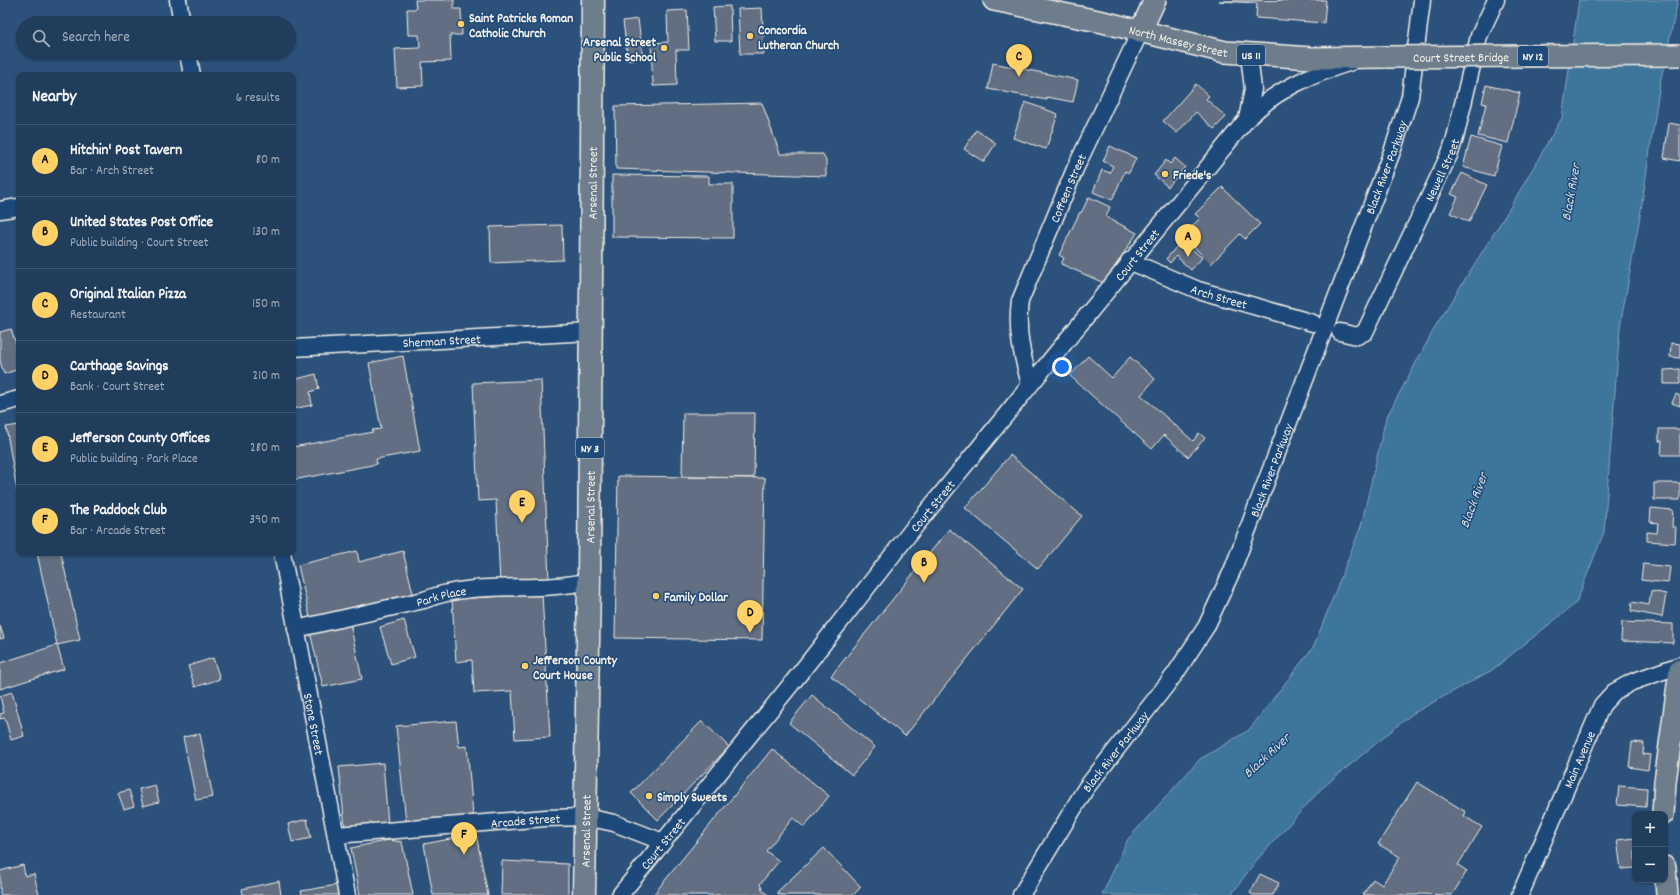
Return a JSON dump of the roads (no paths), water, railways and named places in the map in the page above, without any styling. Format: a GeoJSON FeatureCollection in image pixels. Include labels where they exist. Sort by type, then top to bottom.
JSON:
{"type":"FeatureCollection","features":[{"type":"Feature","properties":{"kind":"highway","name":"Arsenal Street"},"geometry":{"type":"LineString","coordinates":[[584,895],[589,581],[593,0]]}},
{"type":"Feature","properties":{"kind":"main road","name":"North Massey Street"},"geometry":{"type":"LineString","coordinates":[[994,0],[1103,22],[1225,52],[1249,55],[1311,58],[1365,57]]}},
{"type":"Feature","properties":{"kind":"main road","name":"Coffeen Street"},"geometry":{"type":"LineString","coordinates":[[1140,32],[1155,0]]}},
{"type":"Feature","properties":{"kind":"main road","name":"Court Street Bridge"},"geometry":{"type":"LineString","coordinates":[[1386,57],[1680,55]]}},
{"type":"Feature","properties":{"kind":"main road","name":"US 11"},"geometry":{"type":"LineString","coordinates":[[1365,57],[1386,57]]}},
{"type":"Feature","properties":{"kind":"main road"},"geometry":{"type":"LineString","coordinates":[[1663,811],[1665,782],[1679,676]]}},
{"type":"Feature","properties":{"kind":"main road"},"geometry":{"type":"LineString","coordinates":[[1666,883],[1667,895]]}},
{"type":"Feature","properties":{"kind":"street"},"geometry":{"type":"LineString","coordinates":[[178,0],[181,16]]}},
{"type":"Feature","properties":{"kind":"street","name":"Black River Parkway"},"geometry":{"type":"LineString","coordinates":[[1021,895],[1086,788],[1175,674],[1206,627],[1232,571],[1390,156],[1410,97],[1422,0]]}},
{"type":"Feature","properties":{"kind":"street","name":"Newell Street"},"geometry":{"type":"LineString","coordinates":[[1340,332],[1357,336],[1365,332],[1450,153],[1455,138],[1479,36],[1496,0]]}},
{"type":"Feature","properties":{"kind":"street","name":"Coffeen Street"},"geometry":{"type":"LineString","coordinates":[[1030,384],[1021,352],[1017,321],[1020,301],[1075,169],[1140,32]]}},
{"type":"Feature","properties":{"kind":"street","name":"Court Street"},"geometry":{"type":"LineString","coordinates":[[1247,119],[1253,89],[1249,55]]}},
{"type":"Feature","properties":{"kind":"street","name":"Court Street"},"geometry":{"type":"LineString","coordinates":[[620,895],[1030,384],[1247,119],[1258,108],[1295,83],[1318,72],[1365,57]]}},
{"type":"Feature","properties":{"kind":"street"},"geometry":{"type":"LineString","coordinates":[[189,60],[191,72]]}},
{"type":"Feature","properties":{"kind":"street"},"geometry":{"type":"LineString","coordinates":[[0,210],[16,207]]}},
{"type":"Feature","properties":{"kind":"street","name":"Arch Street"},"geometry":{"type":"LineString","coordinates":[[1130,261],[1198,290],[1313,323]]}},
{"type":"Feature","properties":{"kind":"street","name":"Sherman Street"},"geometry":{"type":"LineString","coordinates":[[296,348],[591,332]]}},
{"type":"Feature","properties":{"kind":"street"},"geometry":{"type":"LineString","coordinates":[[0,404],[16,400]]}},
{"type":"Feature","properties":{"kind":"street","name":"Stone Street"},"geometry":{"type":"LineString","coordinates":[[283,556],[347,895]]}},
{"type":"Feature","properties":{"kind":"street","name":"Park Place"},"geometry":{"type":"LineString","coordinates":[[296,629],[424,600],[441,593],[479,588],[570,586],[589,581]]}},
{"type":"Feature","properties":{"kind":"street","name":"Main Avenue"},"geometry":{"type":"LineString","coordinates":[[1520,895],[1602,705],[1614,692],[1632,682],[1679,676]]}},
{"type":"Feature","properties":{"kind":"street","name":"Arcade Street"},"geometry":{"type":"LineString","coordinates":[[336,836],[586,816],[614,823],[663,842]]}},
{"type":"Feature","properties":{"kind":"water","name":"Black River"},"geometry":{"type":"Polygon","coordinates":[[[1579,0],[1678,0],[1660,83],[1640,216],[1620,327],[1604,532],[1576,603],[1492,670],[1412,714],[1322,788],[1255,862],[1231,895],[1102,895],[1128,839],[1200,759],[1249,730],[1314,646],[1361,526],[1386,418],[1438,322],[1508,211],[1562,118],[1579,0]]]}},
{"type":"Feature","properties":{"kind":"place","name":"Saint Patricks Roman Catholic Church"},"geometry":{"type":"Point","coordinates":[461,24]}},
{"type":"Feature","properties":{"kind":"place","name":"Concordia Lutheran Church"},"geometry":{"type":"Point","coordinates":[750,36]}},
{"type":"Feature","properties":{"kind":"place","name":"Arsenal Street Public School"},"geometry":{"type":"Point","coordinates":[664,48]}},
{"type":"Feature","properties":{"kind":"place","name":"Original Italian Pizza"},"geometry":{"type":"Point","coordinates":[1019,77]}},
{"type":"Feature","properties":{"kind":"place","name":"Friede's"},"geometry":{"type":"Point","coordinates":[1165,174]}},
{"type":"Feature","properties":{"kind":"place","name":"Hitchin' Post Tavern"},"geometry":{"type":"Point","coordinates":[1188,257]}},
{"type":"Feature","properties":{"kind":"place","name":"Jefferson County Offices"},"geometry":{"type":"Point","coordinates":[522,523]}},
{"type":"Feature","properties":{"kind":"place","name":"United States Post Office"},"geometry":{"type":"Point","coordinates":[924,583]}},
{"type":"Feature","properties":{"kind":"place","name":"Family Dollar"},"geometry":{"type":"Point","coordinates":[656,596]}},
{"type":"Feature","properties":{"kind":"place","name":"Carthage Savings"},"geometry":{"type":"Point","coordinates":[750,633]}},
{"type":"Feature","properties":{"kind":"place","name":"Jefferson County Court House"},"geometry":{"type":"Point","coordinates":[525,666]}},
{"type":"Feature","properties":{"kind":"place","name":"Simply Sweets"},"geometry":{"type":"Point","coordinates":[649,796]}},
{"type":"Feature","properties":{"kind":"place","name":"The Paddock Club"},"geometry":{"type":"Point","coordinates":[464,855]}}]}
